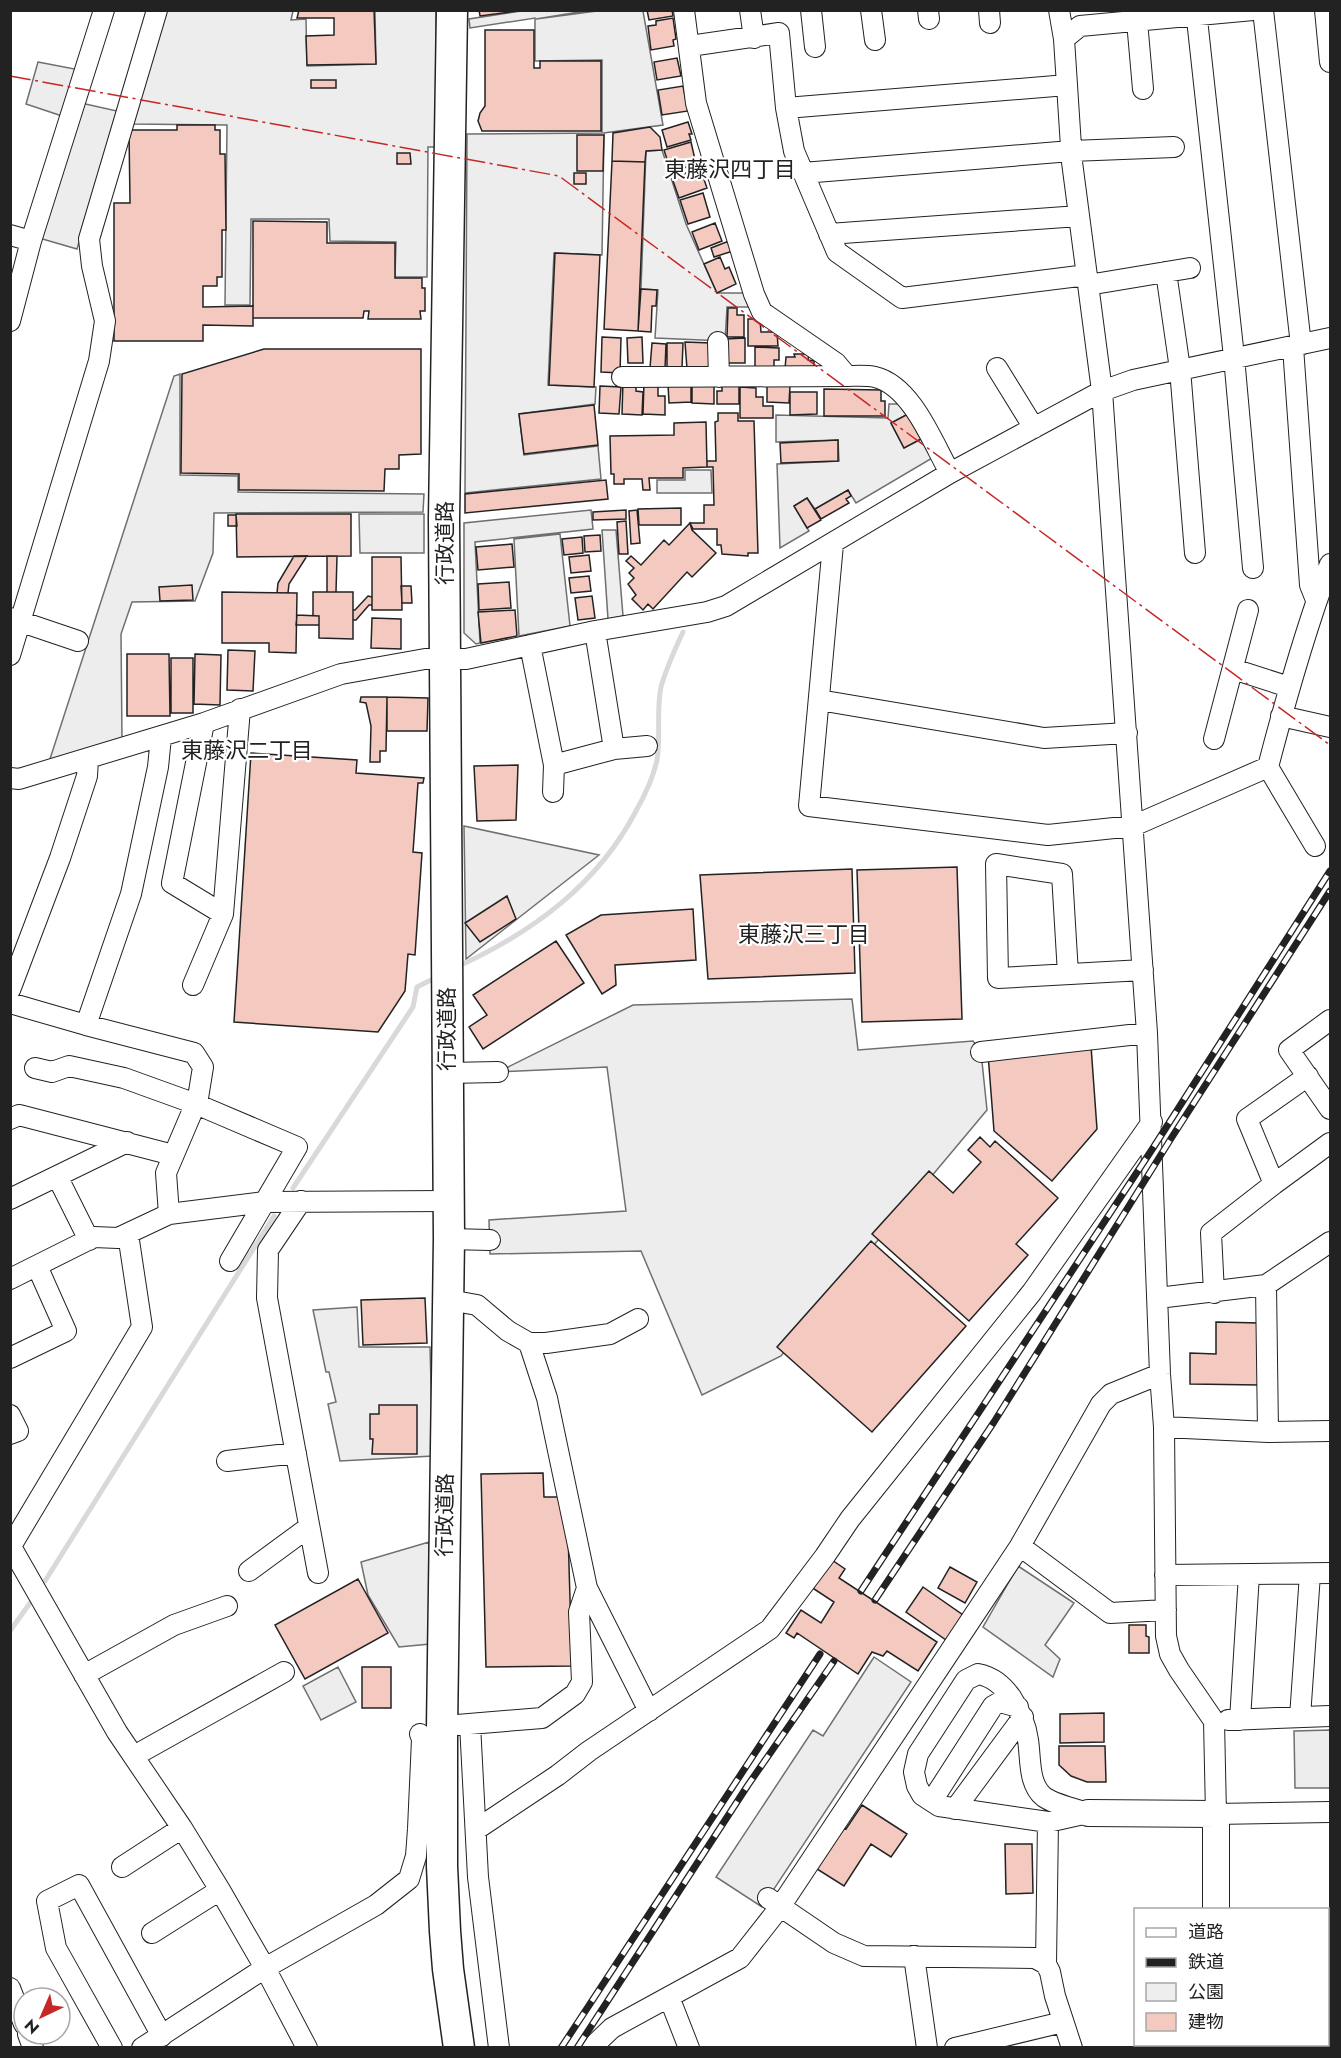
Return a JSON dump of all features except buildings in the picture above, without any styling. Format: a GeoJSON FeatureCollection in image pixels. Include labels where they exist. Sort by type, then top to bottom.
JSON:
{"type":"FeatureCollection","features":[{"type":"Feature","properties":{"kind":"highway","name":"行政道路"},"geometry":{"type":"LineString","coordinates":[[452,10],[444,503],[449,1300],[442,1866],[448,1970],[459,2048]]}},
{"type":"Feature","properties":{"kind":"main road"},"geometry":{"type":"LineString","coordinates":[[1088,1813],[1216,1814],[1216,1908]]}},
{"type":"Feature","properties":{"kind":"street"},"geometry":{"type":"LineString","coordinates":[[10,321],[32,241],[104,10]]}},
{"type":"Feature","properties":{"kind":"street"},"geometry":{"type":"LineString","coordinates":[[10,655],[16,620],[99,361],[105,321],[92,266],[89,239],[157,10]]}},
{"type":"Feature","properties":{"kind":"street"},"geometry":{"type":"LineString","coordinates":[[684,10],[696,104],[754,294],[762,312],[836,363],[847,376]]}},
{"type":"Feature","properties":{"kind":"street"},"geometry":{"type":"LineString","coordinates":[[750,10],[754,38]]}},
{"type":"Feature","properties":{"kind":"street"},"geometry":{"type":"LineString","coordinates":[[811,10],[815,47]]}},
{"type":"Feature","properties":{"kind":"street"},"geometry":{"type":"LineString","coordinates":[[871,10],[875,40]]}},
{"type":"Feature","properties":{"kind":"street"},"geometry":{"type":"LineString","coordinates":[[1059,10],[1064,39],[1071,151],[1102,391],[1143,970],[1152,1122],[1160,1374],[1164,1427],[1166,1636],[1170,1654],[1214,1721],[1216,1814],[1330,1812]]}},
{"type":"Feature","properties":{"kind":"street"},"geometry":{"type":"LineString","coordinates":[[1064,39],[1080,26],[1136,16],[1253,10]]}},
{"type":"Feature","properties":{"kind":"street"},"geometry":{"type":"LineString","coordinates":[[1263,10],[1297,346],[1310,585],[1316,600]]}},
{"type":"Feature","properties":{"kind":"street"},"geometry":{"type":"LineString","coordinates":[[1325,10],[1330,62]]}},
{"type":"Feature","properties":{"kind":"street"},"geometry":{"type":"LineString","coordinates":[[1196,14],[1253,568]]}},
{"type":"Feature","properties":{"kind":"street"},"geometry":{"type":"LineString","coordinates":[[1136,16],[1143,89]]}},
{"type":"Feature","properties":{"kind":"street"},"geometry":{"type":"LineString","coordinates":[[690,46],[778,33],[786,108],[794,151],[837,252],[902,298],[1190,268]]}},
{"type":"Feature","properties":{"kind":"street"},"geometry":{"type":"LineString","coordinates":[[786,108],[1067,85]]}},
{"type":"Feature","properties":{"kind":"street"},"geometry":{"type":"LineString","coordinates":[[803,173],[1071,151],[1174,147]]}},
{"type":"Feature","properties":{"kind":"street"},"geometry":{"type":"LineString","coordinates":[[829,234],[1079,216]]}},
{"type":"Feature","properties":{"kind":"street"},"geometry":{"type":"LineString","coordinates":[[10,235],[32,241]]}},
{"type":"Feature","properties":{"kind":"street"},"geometry":{"type":"LineString","coordinates":[[1166,272],[1180,369],[1195,553]]}},
{"type":"Feature","properties":{"kind":"street"},"geometry":{"type":"LineString","coordinates":[[10,778],[19,779],[88,760],[204,723],[341,674],[425,659],[466,659],[595,631],[707,612],[726,606],[950,473],[1102,391],[1133,380],[1180,369],[1330,338]]}},
{"type":"Feature","properties":{"kind":"street"},"geometry":{"type":"LineString","coordinates":[[718,342],[719,377]]}},
{"type":"Feature","properties":{"kind":"street"},"geometry":{"type":"LineString","coordinates":[[997,368],[1034,428]]}},
{"type":"Feature","properties":{"kind":"street"},"geometry":{"type":"LineString","coordinates":[[622,377],[876,377],[898,390],[909,401],[950,473]]}},
{"type":"Feature","properties":{"kind":"street"},"geometry":{"type":"LineString","coordinates":[[833,544],[808,806],[1048,836],[1133,826],[1268,767]]}},
{"type":"Feature","properties":{"kind":"street"},"geometry":{"type":"LineString","coordinates":[[1315,846],[1268,767],[1289,687],[1316,600],[1330,564]]}},
{"type":"Feature","properties":{"kind":"street"},"geometry":{"type":"LineString","coordinates":[[1214,740],[1248,610]]}},
{"type":"Feature","properties":{"kind":"street"},"geometry":{"type":"LineString","coordinates":[[16,620],[78,641]]}},
{"type":"Feature","properties":{"kind":"street"},"geometry":{"type":"LineString","coordinates":[[595,631],[614,749]]}},
{"type":"Feature","properties":{"kind":"street"},"geometry":{"type":"LineString","coordinates":[[530,645],[554,765],[553,792]]}},
{"type":"Feature","properties":{"kind":"street"},"geometry":{"type":"LineString","coordinates":[[1233,669],[1289,687]]}},
{"type":"Feature","properties":{"kind":"street"},"geometry":{"type":"LineString","coordinates":[[819,700],[1044,738],[1126,733]]}},
{"type":"Feature","properties":{"kind":"street"},"geometry":{"type":"LineString","coordinates":[[193,985],[223,914],[240,709]]}},
{"type":"Feature","properties":{"kind":"street"},"geometry":{"type":"LineString","coordinates":[[1281,716],[1330,727]]}},
{"type":"Feature","properties":{"kind":"street"},"geometry":{"type":"LineString","coordinates":[[204,723],[172,882],[223,914]]}},
{"type":"Feature","properties":{"kind":"street"},"geometry":{"type":"LineString","coordinates":[[86,1025],[131,894],[158,767],[161,737]]}},
{"type":"Feature","properties":{"kind":"street"},"geometry":{"type":"LineString","coordinates":[[554,765],[614,749],[647,746]]}},
{"type":"Feature","properties":{"kind":"street"},"geometry":{"type":"LineString","coordinates":[[10,990],[60,858],[87,776],[88,760]]}},
{"type":"Feature","properties":{"kind":"street"},"geometry":{"type":"LineString","coordinates":[[1068,974],[1062,874],[996,864],[998,978],[1143,970]]}},
{"type":"Feature","properties":{"kind":"street"},"geometry":{"type":"LineString","coordinates":[[10,1003],[194,1053],[203,1067],[196,1104],[166,1173],[170,1214]]}},
{"type":"Feature","properties":{"kind":"street"},"geometry":{"type":"LineString","coordinates":[[1330,1020],[1289,1050],[1330,1109]]}},
{"type":"Feature","properties":{"kind":"street"},"geometry":{"type":"LineString","coordinates":[[981,1052],[1147,1033]]}},
{"type":"Feature","properties":{"kind":"street"},"geometry":{"type":"LineString","coordinates":[[35,1068],[52,1072],[69,1066],[124,1078],[196,1104],[297,1147],[230,1261]]}},
{"type":"Feature","properties":{"kind":"street"},"geometry":{"type":"LineString","coordinates":[[447,1073],[498,1072]]}},
{"type":"Feature","properties":{"kind":"street"},"geometry":{"type":"LineString","coordinates":[[1274,1184],[1247,1119],[1308,1076]]}},
{"type":"Feature","properties":{"kind":"street"},"geometry":{"type":"LineString","coordinates":[[10,1119],[19,1115],[173,1155]]}},
{"type":"Feature","properties":{"kind":"street"},"geometry":{"type":"LineString","coordinates":[[477,1829],[770,1629],[850,1519],[1032,1292],[1152,1122]]}},
{"type":"Feature","properties":{"kind":"street"},"geometry":{"type":"LineString","coordinates":[[10,1199],[127,1142]]}},
{"type":"Feature","properties":{"kind":"street"},"geometry":{"type":"LineString","coordinates":[[1214,1293],[1211,1233],[1330,1143]]}},
{"type":"Feature","properties":{"kind":"street"},"geometry":{"type":"LineString","coordinates":[[57,1176],[89,1240]]}},
{"type":"Feature","properties":{"kind":"street"},"geometry":{"type":"LineString","coordinates":[[301,1201],[268,1250],[267,1298],[318,1573]]}},
{"type":"Feature","properties":{"kind":"street"},"geometry":{"type":"LineString","coordinates":[[10,1279],[94,1237],[118,1238],[170,1214],[265,1202],[448,1201]]}},
{"type":"Feature","properties":{"kind":"street"},"geometry":{"type":"LineString","coordinates":[[128,1234],[142,1327],[11,1546],[117,1732],[182,1828],[220,1890],[307,2048]]}},
{"type":"Feature","properties":{"kind":"street"},"geometry":{"type":"LineString","coordinates":[[449,1239],[490,1240]]}},
{"type":"Feature","properties":{"kind":"street"},"geometry":{"type":"LineString","coordinates":[[1158,1298],[1266,1285],[1330,1242]]}},
{"type":"Feature","properties":{"kind":"street"},"geometry":{"type":"LineString","coordinates":[[10,1358],[66,1331],[37,1266]]}},
{"type":"Feature","properties":{"kind":"street"},"geometry":{"type":"LineString","coordinates":[[1266,1285],[1268,1432]]}},
{"type":"Feature","properties":{"kind":"street"},"geometry":{"type":"LineString","coordinates":[[449,1300],[477,1305],[508,1331],[529,1342],[546,1343],[610,1334],[638,1319]]}},
{"type":"Feature","properties":{"kind":"street"},"geometry":{"type":"LineString","coordinates":[[529,1342],[548,1398],[587,1588],[649,1711]]}},
{"type":"Feature","properties":{"kind":"street"},"geometry":{"type":"LineString","coordinates":[[591,2048],[612,2028],[740,1958],[774,1902],[1020,1546],[1101,1404],[1111,1394],[1160,1374]]}},
{"type":"Feature","properties":{"kind":"street"},"geometry":{"type":"LineString","coordinates":[[10,1415],[18,1431],[10,1434]]}},
{"type":"Feature","properties":{"kind":"street"},"geometry":{"type":"LineString","coordinates":[[1164,1427],[1268,1432],[1330,1431]]}},
{"type":"Feature","properties":{"kind":"street"},"geometry":{"type":"LineString","coordinates":[[227,1461],[296,1453]]}},
{"type":"Feature","properties":{"kind":"street"},"geometry":{"type":"LineString","coordinates":[[249,1571],[309,1527]]}},
{"type":"Feature","properties":{"kind":"street"},"geometry":{"type":"LineString","coordinates":[[1020,1546],[1110,1613],[1166,1610]]}},
{"type":"Feature","properties":{"kind":"street"},"geometry":{"type":"LineString","coordinates":[[1240,1720],[1249,1574]]}},
{"type":"Feature","properties":{"kind":"street"},"geometry":{"type":"LineString","coordinates":[[1299,1717],[1310,1574]]}},
{"type":"Feature","properties":{"kind":"street"},"geometry":{"type":"LineString","coordinates":[[1165,1575],[1330,1574]]}},
{"type":"Feature","properties":{"kind":"street"},"geometry":{"type":"LineString","coordinates":[[142,2048],[265,1968],[376,1905],[410,1879],[418,1829],[422,1739],[444,1728],[542,1718],[575,1694],[582,1682],[579,1612],[587,1588]]}},
{"type":"Feature","properties":{"kind":"street"},"geometry":{"type":"LineString","coordinates":[[84,1675],[174,1625],[227,1605]]}},
{"type":"Feature","properties":{"kind":"street"},"geometry":{"type":"LineString","coordinates":[[134,1756],[284,1672]]}},
{"type":"Feature","properties":{"kind":"street"},"geometry":{"type":"LineString","coordinates":[[978,1674],[989,1676],[1004,1688],[1020,1712],[1028,1738],[1036,1788],[1045,1797],[1088,1813],[1048,1822],[947,1807],[922,1795],[914,1772],[918,1754],[966,1680],[978,1674]]}},
{"type":"Feature","properties":{"kind":"street"},"geometry":{"type":"LineString","coordinates":[[947,1807],[936,1798],[937,1793],[993,1706],[1000,1702],[1020,1712]]}},
{"type":"Feature","properties":{"kind":"street"},"geometry":{"type":"LineString","coordinates":[[947,1807],[1020,1712]]}},
{"type":"Feature","properties":{"kind":"street"},"geometry":{"type":"LineString","coordinates":[[1214,1721],[1330,1716]]}},
{"type":"Feature","properties":{"kind":"street"},"geometry":{"type":"LineString","coordinates":[[444,1728],[477,1829],[478,1877],[499,2048]]}},
{"type":"Feature","properties":{"kind":"street"},"geometry":{"type":"LineString","coordinates":[[1048,1822],[1046,1964],[1072,2048]]}},
{"type":"Feature","properties":{"kind":"street"},"geometry":{"type":"LineString","coordinates":[[122,1867],[182,1828]]}},
{"type":"Feature","properties":{"kind":"street"},"geometry":{"type":"LineString","coordinates":[[112,2048],[56,1948],[47,1901],[79,1885],[162,2036]]}},
{"type":"Feature","properties":{"kind":"street"},"geometry":{"type":"LineString","coordinates":[[152,1933],[220,1890]]}},
{"type":"Feature","properties":{"kind":"street"},"geometry":{"type":"LineString","coordinates":[[774,1902],[848,1950],[864,1956],[1035,1958],[1046,1964]]}},
{"type":"Feature","properties":{"kind":"street"},"geometry":{"type":"LineString","coordinates":[[914,1956],[927,2048]]}},
{"type":"Feature","properties":{"kind":"street"},"geometry":{"type":"LineString","coordinates":[[669,1997],[689,2048]]}},
{"type":"Feature","properties":{"kind":"street"},"geometry":{"type":"LineString","coordinates":[[955,2048],[1063,2022]]}},
{"type":"Feature","properties":{"kind":"green space"},"geometry":{"type":"Polygon","coordinates":[[[662,150],[686,224],[717,293],[747,293],[752,307],[727,307],[725,341],[655,338],[658,290],[641,289],[646,151],[662,150]]]}},
{"type":"Feature","properties":{"kind":"green space"},"geometry":{"type":"Polygon","coordinates":[[[602,530],[616,530],[623,616],[608,619],[602,530]]]}},
{"type":"Feature","properties":{"kind":"shaded area"},"geometry":{"type":"Polygon","coordinates":[[[165,11],[293,11],[291,20],[306,19],[307,66],[376,64],[375,11],[436,11],[437,147],[428,147],[427,277],[395,277],[396,242],[330,241],[329,219],[251,219],[250,305],[225,305],[227,125],[131,124],[165,11]]]}},
{"type":"Feature","properties":{"kind":"shaded area"},"geometry":{"type":"Polygon","coordinates":[[[521,11],[585,11],[536,19],[597,11],[643,11],[663,125],[604,133],[602,255],[554,253],[548,385],[596,387],[595,404],[519,414],[524,455],[598,446],[601,479],[465,493],[467,134],[602,133],[602,60],[535,61],[535,18],[470,28],[469,19],[521,11]]]}},
{"type":"Feature","properties":{"kind":"shaded area"},"geometry":{"type":"Polygon","coordinates":[[[38,62],[80,70],[65,117],[26,104],[38,62]]]}},
{"type":"Feature","properties":{"kind":"shaded area"},"geometry":{"type":"Polygon","coordinates":[[[81,103],[117,111],[77,249],[39,238],[81,103]]]}},
{"type":"Feature","properties":{"kind":"shaded area"},"geometry":{"type":"Polygon","coordinates":[[[180,374],[180,475],[238,476],[238,492],[424,494],[423,512],[214,513],[213,553],[195,601],[132,602],[121,634],[122,739],[49,762],[174,376],[180,374]]]}},
{"type":"Feature","properties":{"kind":"shaded area"},"geometry":{"type":"Polygon","coordinates":[[[889,404],[904,404],[910,413],[891,423],[904,448],[923,438],[934,457],[856,503],[848,490],[815,509],[807,498],[794,506],[809,531],[780,548],[777,464],[839,461],[838,440],[776,442],[776,415],[888,418],[889,404]]]}},
{"type":"Feature","properties":{"kind":"shaded area"},"geometry":{"type":"Polygon","coordinates":[[[685,470],[711,470],[712,493],[657,493],[657,480],[685,480],[685,470]]]}},
{"type":"Feature","properties":{"kind":"shaded area"},"geometry":{"type":"Polygon","coordinates":[[[591,510],[593,529],[475,542],[480,643],[476,644],[464,633],[464,523],[591,510]]]}},
{"type":"Feature","properties":{"kind":"shaded area"},"geometry":{"type":"Polygon","coordinates":[[[359,514],[424,514],[424,553],[360,553],[359,514]]]}},
{"type":"Feature","properties":{"kind":"shaded area"},"geometry":{"type":"Polygon","coordinates":[[[560,534],[570,626],[519,636],[514,539],[560,534]]]}},
{"type":"Feature","properties":{"kind":"shaded area"},"geometry":{"type":"Polygon","coordinates":[[[464,826],[599,855],[466,959],[464,826]]]}},
{"type":"Feature","properties":{"kind":"shaded area"},"geometry":{"type":"Polygon","coordinates":[[[852,999],[858,1050],[973,1041],[981,1052],[987,1110],[781,1356],[702,1395],[641,1251],[490,1254],[489,1220],[626,1211],[607,1067],[498,1072],[633,1005],[852,999]]]}},
{"type":"Feature","properties":{"kind":"shaded area"},"geometry":{"type":"Polygon","coordinates":[[[357,1307],[359,1347],[430,1347],[433,1456],[340,1461],[328,1404],[336,1402],[329,1372],[326,1372],[313,1310],[357,1307]]]}},
{"type":"Feature","properties":{"kind":"shaded area"},"geometry":{"type":"Polygon","coordinates":[[[429,1542],[430,1644],[399,1647],[368,1595],[361,1562],[429,1542]]]}},
{"type":"Feature","properties":{"kind":"shaded area"},"geometry":{"type":"Polygon","coordinates":[[[1018,1566],[1074,1603],[1045,1645],[1060,1659],[1053,1677],[983,1627],[1018,1566]]]}},
{"type":"Feature","properties":{"kind":"shaded area"},"geometry":{"type":"Polygon","coordinates":[[[874,1657],[911,1682],[762,1907],[716,1877],[813,1730],[823,1736],[874,1657]]]}},
{"type":"Feature","properties":{"kind":"shaded area"},"geometry":{"type":"Polygon","coordinates":[[[338,1667],[356,1702],[321,1720],[303,1686],[338,1667]]]}},
{"type":"Feature","properties":{"kind":"shaded area"},"geometry":{"type":"Polygon","coordinates":[[[1330,1730],[1330,1788],[1295,1788],[1294,1731],[1330,1730]]]}},
{"type":"Feature","properties":{"kind":"waterway"},"geometry":{"type":"LineString","coordinates":[[461,965],[514,937],[562,903],[603,861],[621,837],[643,799],[653,774],[658,751],[661,687],[683,632]]}},
{"type":"Feature","properties":{"kind":"waterway"},"geometry":{"type":"LineString","coordinates":[[293,1188],[413,1007],[417,987],[431,980]]}},
{"type":"Feature","properties":{"kind":"waterway"},"geometry":{"type":"LineString","coordinates":[[45,1581],[274,1216]]}},
{"type":"Feature","properties":{"kind":"waterway"},"geometry":{"type":"LineString","coordinates":[[10,1631],[30,1603]]}},
{"type":"Feature","properties":{"kind":"railway"},"geometry":{"type":"LineString","coordinates":[[861,1591],[1153,1148],[1330,871]]}},
{"type":"Feature","properties":{"kind":"railway"},"geometry":{"type":"LineString","coordinates":[[875,1600],[994,1422],[1172,1137],[1330,891]]}},
{"type":"Feature","properties":{"kind":"railway"},"geometry":{"type":"LineString","coordinates":[[561,2048],[820,1654]]}},
{"type":"Feature","properties":{"kind":"railway"},"geometry":{"type":"LineString","coordinates":[[577,2048],[748,1785],[834,1661]]}},
{"type":"Feature","properties":{"kind":"power"},"geometry":{"type":"LineString","coordinates":[[10,76],[559,176],[1330,745]]}},
{"type":"Feature","properties":{"kind":"district","name":"東藤沢四丁目"},"geometry":{"type":"Point","coordinates":[730,169]}},
{"type":"Feature","properties":{"kind":"district","name":"東藤沢二丁目"},"geometry":{"type":"Point","coordinates":[247,750]}},
{"type":"Feature","properties":{"kind":"district","name":"東藤沢三丁目"},"geometry":{"type":"Point","coordinates":[804,934]}}]}
